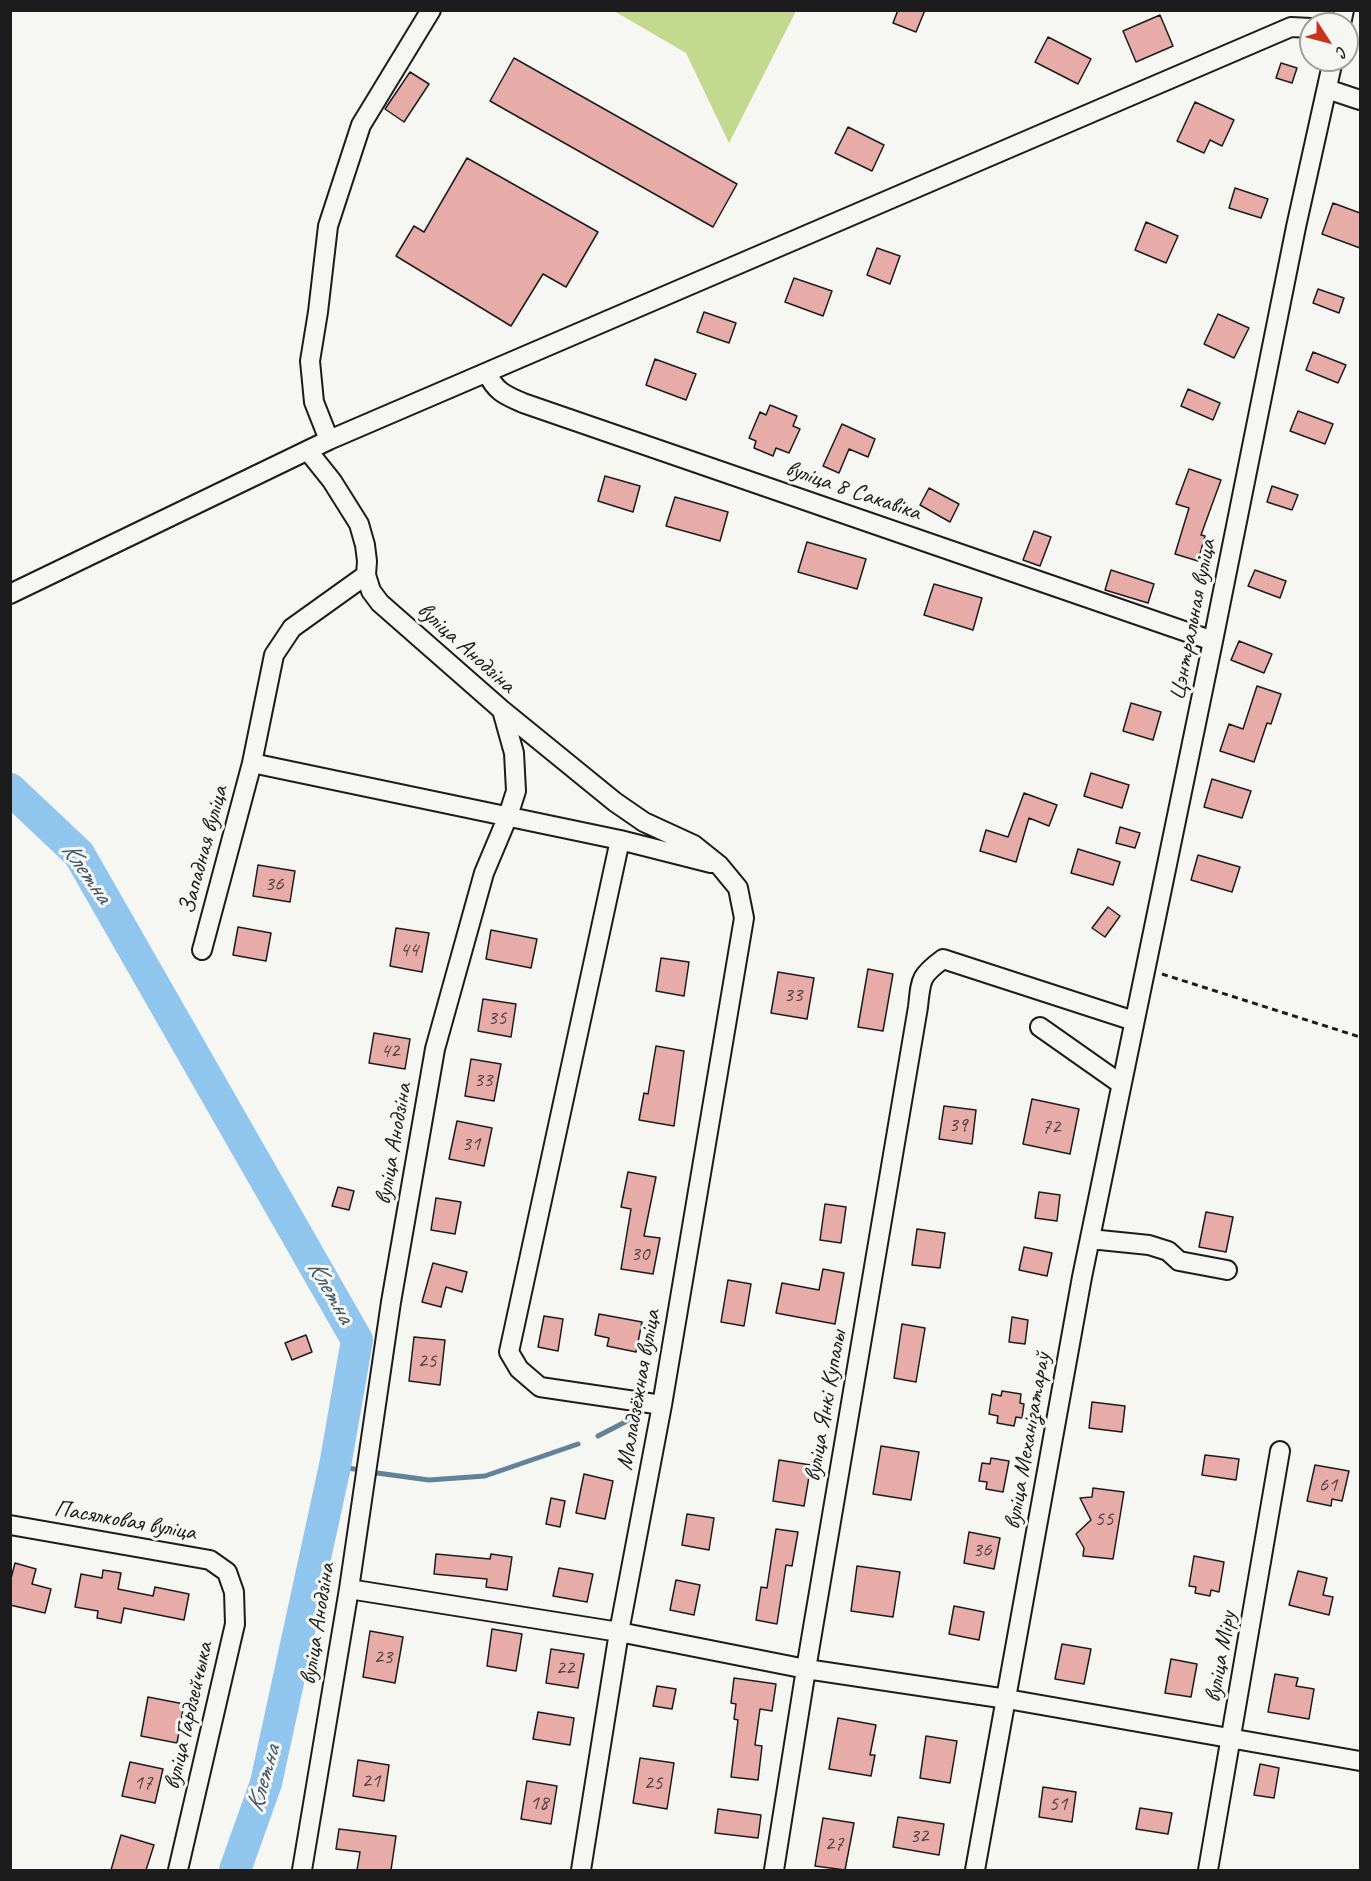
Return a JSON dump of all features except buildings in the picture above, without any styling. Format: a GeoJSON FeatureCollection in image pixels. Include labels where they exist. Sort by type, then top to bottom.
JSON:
{"type":"FeatureCollection","features":[{"type":"Feature","properties":{"kind":"street"},"geometry":{"type":"LineString","coordinates":[[329,440],[314,402],[310,361],[328,226],[361,125],[431,10]]}},
{"type":"Feature","properties":{"kind":"street"},"geometry":{"type":"LineString","coordinates":[[10,594],[329,440],[1291,27],[1299,27]]}},
{"type":"Feature","properties":{"kind":"street","name":"Цэнтральная вуліца"},"geometry":{"type":"LineString","coordinates":[[1134,1021],[1296,227],[1331,72]]}},
{"type":"Feature","properties":{"kind":"street"},"geometry":{"type":"LineString","coordinates":[[1327,89],[1360,100]]}},
{"type":"Feature","properties":{"kind":"street","name":"вуліца 8 Сакавіка"},"geometry":{"type":"LineString","coordinates":[[487,373],[493,386],[503,394],[523,403],[1213,641]]}},
{"type":"Feature","properties":{"kind":"street","name":"вуліца Анодзіна"},"geometry":{"type":"LineString","coordinates":[[302,1870],[349,1589],[391,1302],[435,1049],[484,873],[516,791],[514,753],[502,710],[380,603],[371,591],[366,575],[368,561],[359,524],[308,451]]}},
{"type":"Feature","properties":{"kind":"street","name":"Западная вуліца"},"geometry":{"type":"LineString","coordinates":[[202,950],[252,763],[274,655],[292,628],[366,575]]}},
{"type":"Feature","properties":{"kind":"street"},"geometry":{"type":"LineString","coordinates":[[502,710],[615,802],[644,822],[694,845],[719,865]]}},
{"type":"Feature","properties":{"kind":"street"},"geometry":{"type":"LineString","coordinates":[[252,763],[620,840],[719,865]]}},
{"type":"Feature","properties":{"kind":"street"},"geometry":{"type":"LineString","coordinates":[[620,840],[509,1352],[519,1369],[540,1387],[662,1405]]}},
{"type":"Feature","properties":{"kind":"street","name":"Маладзёжная вуліца"},"geometry":{"type":"LineString","coordinates":[[581,1870],[744,918],[738,888],[719,865]]}},
{"type":"Feature","properties":{"kind":"street","name":"вуліца Янкі Купалы"},"geometry":{"type":"LineString","coordinates":[[774,1870],[918,1007],[920,982],[928,970],[943,959],[1134,1021]]}},
{"type":"Feature","properties":{"kind":"street","name":"вуліца Механізатараў"},"geometry":{"type":"LineString","coordinates":[[975,1870],[1090,1239],[1134,1021]]}},
{"type":"Feature","properties":{"kind":"street"},"geometry":{"type":"LineString","coordinates":[[1040,1027],[1121,1084]]}},
{"type":"Feature","properties":{"kind":"street"},"geometry":{"type":"LineString","coordinates":[[1090,1239],[1149,1245],[1168,1251],[1179,1261],[1227,1270]]}},
{"type":"Feature","properties":{"kind":"street","name":"вуліца Міру"},"geometry":{"type":"LineString","coordinates":[[1208,1870],[1280,1451]]}},
{"type":"Feature","properties":{"kind":"street","name":"Пасялковая вуліца"},"geometry":{"type":"LineString","coordinates":[[10,1525],[210,1560],[227,1572]]}},
{"type":"Feature","properties":{"kind":"street","name":"вуліца Гардзейчыка"},"geometry":{"type":"LineString","coordinates":[[178,1870],[235,1624],[234,1592],[227,1572]]}},
{"type":"Feature","properties":{"kind":"street"},"geometry":{"type":"LineString","coordinates":[[349,1589],[620,1632],[806,1670],[1007,1699],[1360,1761]]}},
{"type":"Feature","properties":{"kind":"path"},"geometry":{"type":"LineString","coordinates":[[1146,969],[1360,1037]]}},
{"type":"Feature","properties":{"kind":"green space"},"geometry":{"type":"Polygon","coordinates":[[[614,11],[796,11],[729,143],[686,53],[614,11]]]}},
{"type":"Feature","properties":{"kind":"waterway","name":"Клетна"},"geometry":{"type":"LineString","coordinates":[[10,789],[79,854],[357,1340],[335,1466],[266,1783],[235,1870]]}},
{"type":"Feature","properties":{"kind":"waterway"},"geometry":{"type":"LineString","coordinates":[[598,1436],[631,1419]]}},
{"type":"Feature","properties":{"kind":"waterway"},"geometry":{"type":"LineString","coordinates":[[377,1473],[429,1480],[485,1476],[578,1444]]}},
{"type":"Feature","properties":{"kind":"waterway"},"geometry":{"type":"LineString","coordinates":[[335,1466],[354,1469]]}}]}
